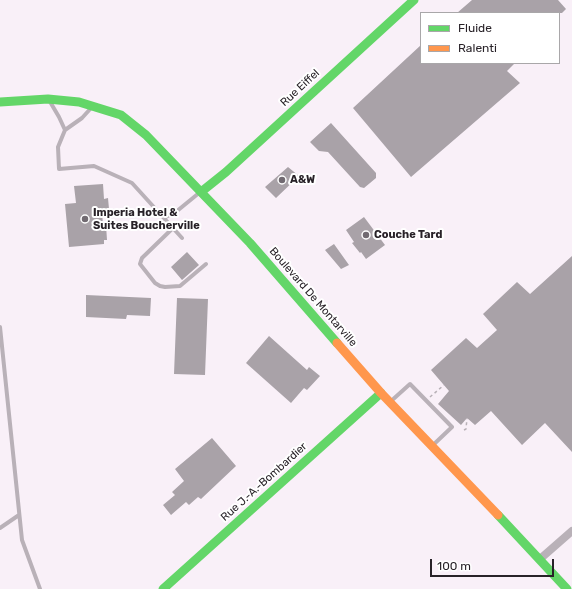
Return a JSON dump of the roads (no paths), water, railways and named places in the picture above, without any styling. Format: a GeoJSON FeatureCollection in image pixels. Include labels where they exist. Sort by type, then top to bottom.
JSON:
{"type":"FeatureCollection","features":[{"type":"Feature","properties":{"kind":"street","name":"Rue Eiffel"},"geometry":{"type":"LineString","coordinates":[[201,192],[226,172],[414,0]]}},
{"type":"Feature","properties":{"kind":"street","name":"Boulevard De Montarville"},"geometry":{"type":"LineString","coordinates":[[0,102],[48,99],[79,102],[121,114],[146,135],[250,243],[381,393],[567,589]]}},
{"type":"Feature","properties":{"kind":"street","name":"Rue J.-A.-Bombardier"},"geometry":{"type":"LineString","coordinates":[[163,589],[381,393]]}},
{"type":"Feature","properties":{"kind":"street"},"geometry":{"type":"LineString","coordinates":[[540,559],[572,531]]}},
{"type":"Feature","properties":{"kind":"lane"},"geometry":{"type":"LineString","coordinates":[[48,99],[65,130]]}},
{"type":"Feature","properties":{"kind":"lane"},"geometry":{"type":"LineString","coordinates":[[93,106],[82,118],[65,130],[58,147],[59,169],[94,166],[132,183],[182,238]]}},
{"type":"Feature","properties":{"kind":"lane"},"geometry":{"type":"LineString","coordinates":[[164,218],[177,211],[201,192]]}},
{"type":"Feature","properties":{"kind":"lane"},"geometry":{"type":"LineString","coordinates":[[173,228],[140,261],[140,264],[155,283],[160,286],[180,286],[206,264]]}},
{"type":"Feature","properties":{"kind":"lane"},"geometry":{"type":"LineString","coordinates":[[0,327],[22,540],[40,589]]}},
{"type":"Feature","properties":{"kind":"lane"},"geometry":{"type":"LineString","coordinates":[[390,402],[410,384],[452,427],[432,446]]}},
{"type":"Feature","properties":{"kind":"lane"},"geometry":{"type":"LineString","coordinates":[[0,528],[19,516]]}},
{"type":"Feature","properties":{"kind":"place","name":"A&W"},"geometry":{"type":"Point","coordinates":[282,180]}},
{"type":"Feature","properties":{"kind":"place","name":"Imperia Hotel & Suites Boucherville"},"geometry":{"type":"Point","coordinates":[85,219]}},
{"type":"Feature","properties":{"kind":"place","name":"Couche Tard"},"geometry":{"type":"Point","coordinates":[366,235]}}]}
